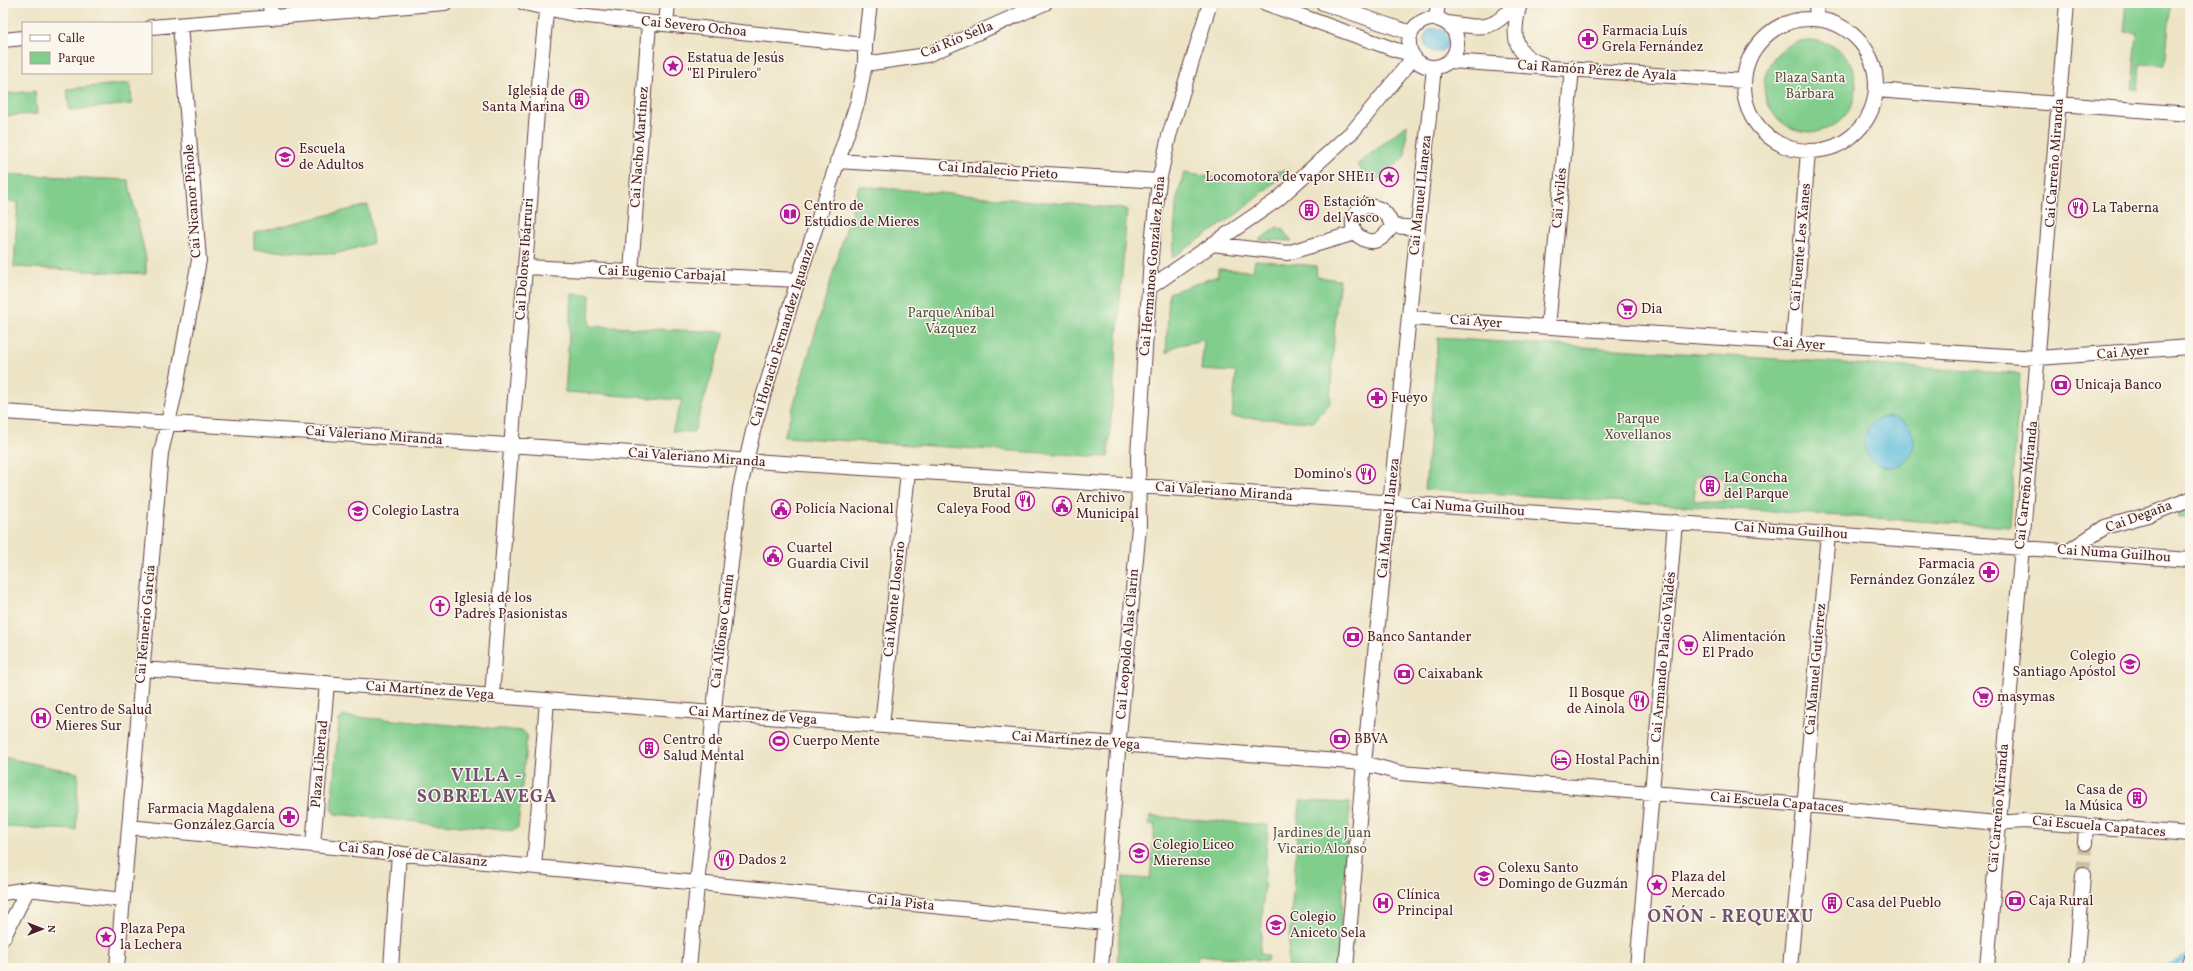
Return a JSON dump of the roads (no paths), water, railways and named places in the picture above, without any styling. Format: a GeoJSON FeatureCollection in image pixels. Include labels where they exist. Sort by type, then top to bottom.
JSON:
{"type":"FeatureCollection","features":[{"type":"Feature","properties":{"kind":"street"},"geometry":{"type":"LineString","coordinates":[[270,3],[271,18]]}},
{"type":"Feature","properties":{"kind":"street"},"geometry":{"type":"LineString","coordinates":[[152,27],[445,3]]}},
{"type":"Feature","properties":{"kind":"street","name":"Cai Severo Ochoa"},"geometry":{"type":"LineString","coordinates":[[524,3],[547,6],[578,15],[865,45]]}},
{"type":"Feature","properties":{"kind":"street"},"geometry":{"type":"LineString","coordinates":[[666,24],[668,3]]}},
{"type":"Feature","properties":{"kind":"street","name":"Cai Horacio Fernandez Iguanzo"},"geometry":{"type":"LineString","coordinates":[[746,462],[754,427],[798,280],[858,101],[865,64],[865,45],[870,3]]}},
{"type":"Feature","properties":{"kind":"street","name":"Cai Río Sella"},"geometry":{"type":"LineString","coordinates":[[865,64],[926,55],[1046,3]]}},
{"type":"Feature","properties":{"kind":"street","name":"Cai Hermanos González Peña"},"geometry":{"type":"LineString","coordinates":[[1140,487],[1138,455],[1149,288],[1159,182],[1169,136],[1210,3]]}},
{"type":"Feature","properties":{"kind":"street"},"geometry":{"type":"LineString","coordinates":[[1265,3],[1413,56]]}},
{"type":"Feature","properties":{"kind":"street"},"geometry":{"type":"LineString","coordinates":[[1323,3],[1411,33]]}},
{"type":"Feature","properties":{"kind":"street"},"geometry":{"type":"LineString","coordinates":[[1438,3],[1442,21],[1456,34],[1458,41],[1457,48],[1450,61],[1434,67],[1419,63],[1413,56],[1409,46],[1411,33],[1421,22],[1442,21],[1478,27],[1489,26],[1502,19],[1516,3]]}},
{"type":"Feature","properties":{"kind":"street"},"geometry":{"type":"LineString","coordinates":[[1520,3],[1515,23],[1515,39],[1522,54],[1535,62],[1552,67]]}},
{"type":"Feature","properties":{"kind":"street"},"geometry":{"type":"LineString","coordinates":[[1816,3],[1817,19]]}},
{"type":"Feature","properties":{"kind":"street","name":"Cai Carreño Miranda"},"geometry":{"type":"LineString","coordinates":[[1986,968],[2067,3]]}},
{"type":"Feature","properties":{"kind":"street","name":"Cai Dolores Ibárruri"},"geometry":{"type":"LineString","coordinates":[[492,696],[540,74],[547,6]]}},
{"type":"Feature","properties":{"kind":"street"},"geometry":{"type":"LineString","coordinates":[[1817,19],[1836,24],[1853,35],[1866,50],[1874,68],[1876,90],[1872,108],[1862,126],[1847,140],[1828,148],[1808,151],[1788,147],[1769,137],[1755,121],[1746,102],[1744,81],[1749,60],[1760,42],[1770,33],[1776,28],[1796,20],[1817,19]]}},
{"type":"Feature","properties":{"kind":"street","name":"Cai Nacho Martínez"},"geometry":{"type":"LineString","coordinates":[[631,272],[649,23]]}},
{"type":"Feature","properties":{"kind":"street","name":"Cai Nicanor Piñole"},"geometry":{"type":"LineString","coordinates":[[168,422],[199,260],[180,25]]}},
{"type":"Feature","properties":{"kind":"street"},"geometry":{"type":"LineString","coordinates":[[3,40],[22,38]]}},
{"type":"Feature","properties":{"kind":"street"},"geometry":{"type":"LineString","coordinates":[[1149,288],[1277,200],[1349,135],[1413,56]]}},
{"type":"Feature","properties":{"kind":"street","name":"Cai Ramón Pérez de Ayala"},"geometry":{"type":"LineString","coordinates":[[1450,61],[1572,68],[1744,81]]}},
{"type":"Feature","properties":{"kind":"street","name":"Cai Manuel Llaneza"},"geometry":{"type":"LineString","coordinates":[[1349,967],[1364,763],[1392,503],[1434,67]]}},
{"type":"Feature","properties":{"kind":"street","name":"Cai Avilés"},"geometry":{"type":"LineString","coordinates":[[1548,327],[1572,68]]}},
{"type":"Feature","properties":{"kind":"street"},"geometry":{"type":"LineString","coordinates":[[1876,90],[2059,106],[2190,114]]}},
{"type":"Feature","properties":{"kind":"street","name":"Cai Fuente Les Xanes"},"geometry":{"type":"LineString","coordinates":[[1793,344],[1808,151]]}},
{"type":"Feature","properties":{"kind":"street","name":"Cai Indalecio Prieto"},"geometry":{"type":"LineString","coordinates":[[837,161],[1159,182]]}},
{"type":"Feature","properties":{"kind":"street"},"geometry":{"type":"LineString","coordinates":[[1364,206],[1380,208],[1389,216],[1392,226],[1381,240],[1363,240],[1355,233],[1352,226],[1353,217],[1358,210],[1364,206]]}},
{"type":"Feature","properties":{"kind":"street"},"geometry":{"type":"LineString","coordinates":[[1392,226],[1418,228]]}},
{"type":"Feature","properties":{"kind":"street"},"geometry":{"type":"LineString","coordinates":[[1212,244],[1287,253],[1355,233]]}},
{"type":"Feature","properties":{"kind":"street","name":"Cai Eugenio Carbajal"},"geometry":{"type":"LineString","coordinates":[[525,267],[798,280]]}},
{"type":"Feature","properties":{"kind":"street","name":"Cai Ayer"},"geometry":{"type":"LineString","coordinates":[[1409,318],[1793,344],[2038,358],[2190,347]]}},
{"type":"Feature","properties":{"kind":"street","name":"Cai Valeriano Miranda"},"geometry":{"type":"LineString","coordinates":[[3,412],[512,445],[746,462],[1392,503]]}},
{"type":"Feature","properties":{"kind":"street","name":"Cai Reinerio García"},"geometry":{"type":"LineString","coordinates":[[117,968],[160,461],[168,422]]}},
{"type":"Feature","properties":{"kind":"street","name":"Cai Alfonso Camín"},"geometry":{"type":"LineString","coordinates":[[689,968],[714,713],[740,496],[746,462]]}},
{"type":"Feature","properties":{"kind":"street","name":"Cai Monte Llosorio"},"geometry":{"type":"LineString","coordinates":[[882,726],[908,472]]}},
{"type":"Feature","properties":{"kind":"street","name":"Cai Leopoldo Alas Clarín"},"geometry":{"type":"LineString","coordinates":[[1101,968],[1119,744],[1139,527],[1140,487]]}},
{"type":"Feature","properties":{"kind":"street","name":"Cai Degaña"},"geometry":{"type":"LineString","coordinates":[[2069,551],[2105,527],[2151,514],[2190,499]]}},
{"type":"Feature","properties":{"kind":"street","name":"Cai Numa Guilhou"},"geometry":{"type":"LineString","coordinates":[[1392,503],[1675,522],[2190,560]]}},
{"type":"Feature","properties":{"kind":"street","name":"Cai Armando Palacio Valdés"},"geometry":{"type":"LineString","coordinates":[[1652,792],[1675,522]]}},
{"type":"Feature","properties":{"kind":"street","name":"Cai Manuel Gutierrez"},"geometry":{"type":"LineString","coordinates":[[1804,805],[1828,533]]}},
{"type":"Feature","properties":{"kind":"street","name":"Cai Martínez de Vega"},"geometry":{"type":"LineString","coordinates":[[143,669],[1364,763]]}},
{"type":"Feature","properties":{"kind":"street","name":"Plaza Libertad"},"geometry":{"type":"LineString","coordinates":[[314,845],[327,683]]}},
{"type":"Feature","properties":{"kind":"street"},"geometry":{"type":"LineString","coordinates":[[534,867],[547,700]]}},
{"type":"Feature","properties":{"kind":"street","name":"Cai Escuela Capataces"},"geometry":{"type":"LineString","coordinates":[[1364,763],[1400,773],[1652,792],[1997,823],[2024,821],[2190,834]]}},
{"type":"Feature","properties":{"kind":"street"},"geometry":{"type":"LineString","coordinates":[[1637,968],[1652,792]]}},
{"type":"Feature","properties":{"kind":"street"},"geometry":{"type":"LineString","coordinates":[[1790,968],[1804,805]]}},
{"type":"Feature","properties":{"kind":"street"},"geometry":{"type":"LineString","coordinates":[[2085,843],[2086,826]]}},
{"type":"Feature","properties":{"kind":"street","name":"Cai San José de Calasanz"},"geometry":{"type":"LineString","coordinates":[[129,827],[698,883]]}},
{"type":"Feature","properties":{"kind":"street"},"geometry":{"type":"LineString","coordinates":[[391,968],[399,853]]}},
{"type":"Feature","properties":{"kind":"street"},"geometry":{"type":"LineString","coordinates":[[2076,968],[2083,875]]}},
{"type":"Feature","properties":{"kind":"street","name":"Cai la Pista"},"geometry":{"type":"LineString","coordinates":[[698,883],[1105,923]]}},
{"type":"Feature","properties":{"kind":"street"},"geometry":{"type":"LineString","coordinates":[[3,938],[28,890]]}},
{"type":"Feature","properties":{"kind":"street"},"geometry":{"type":"LineString","coordinates":[[3,893],[28,890],[122,900]]}},
{"type":"Feature","properties":{"kind":"water"},"geometry":{"type":"Polygon","coordinates":[[[1436,28],[1445,31],[1448,40],[1445,49],[1436,52],[1427,49],[1424,40],[1427,31],[1436,28]]]}},
{"type":"Feature","properties":{"kind":"water"},"geometry":{"type":"Polygon","coordinates":[[[1889,417],[1898,419],[1909,428],[1914,442],[1912,451],[1903,462],[1889,467],[1880,465],[1869,456],[1864,442],[1866,433],[1875,422],[1889,417]]]}},
{"type":"Feature","properties":{"kind":"waterway"},"geometry":{"type":"LineString","coordinates":[[2165,968],[2190,954]]}},
{"type":"Feature","properties":{"kind":"tunnel"},"geometry":{"type":"LineString","coordinates":[[2083,875],[2085,843]]}},
{"type":"Feature","properties":{"kind":"place","name":"Farmacia Luís Grela Fernández"},"geometry":{"type":"Point","coordinates":[1588,39]}},
{"type":"Feature","properties":{"kind":"place","name":"Estatua de Jesús \"El Pirulero\""},"geometry":{"type":"Point","coordinates":[673,66]}},
{"type":"Feature","properties":{"kind":"place","name":"Iglesia de Santa Marina"},"geometry":{"type":"Point","coordinates":[579,99]}},
{"type":"Feature","properties":{"kind":"place","name":"Escuela de Adultos"},"geometry":{"type":"Point","coordinates":[285,157]}},
{"type":"Feature","properties":{"kind":"place","name":"Locomotora de vapor SHE11"},"geometry":{"type":"Point","coordinates":[1389,177]}},
{"type":"Feature","properties":{"kind":"place","name":"La Taberna"},"geometry":{"type":"Point","coordinates":[2078,208]}},
{"type":"Feature","properties":{"kind":"place","name":"Estación del Vasco"},"geometry":{"type":"Point","coordinates":[1309,210]}},
{"type":"Feature","properties":{"kind":"place","name":"Centro de Estudios de Mieres"},"geometry":{"type":"Point","coordinates":[790,214]}},
{"type":"Feature","properties":{"kind":"place","name":"Dia"},"geometry":{"type":"Point","coordinates":[1627,309]}},
{"type":"Feature","properties":{"kind":"place","name":"Unicaja Banco"},"geometry":{"type":"Point","coordinates":[2061,385]}},
{"type":"Feature","properties":{"kind":"place","name":"Fueyo"},"geometry":{"type":"Point","coordinates":[1377,398]}},
{"type":"Feature","properties":{"kind":"place","name":"Domino's"},"geometry":{"type":"Point","coordinates":[1366,474]}},
{"type":"Feature","properties":{"kind":"place","name":"La Concha del Parque"},"geometry":{"type":"Point","coordinates":[1710,486]}},
{"type":"Feature","properties":{"kind":"place","name":"Brutal Caleya Food"},"geometry":{"type":"Point","coordinates":[1025,501]}},
{"type":"Feature","properties":{"kind":"place","name":"Archivo Municipal"},"geometry":{"type":"Point","coordinates":[1062,506]}},
{"type":"Feature","properties":{"kind":"place","name":"Policía Nacional"},"geometry":{"type":"Point","coordinates":[781,509]}},
{"type":"Feature","properties":{"kind":"place","name":"Colegio Lastra"},"geometry":{"type":"Point","coordinates":[358,511]}},
{"type":"Feature","properties":{"kind":"place","name":"Cuartel Guardia Civil"},"geometry":{"type":"Point","coordinates":[773,556]}},
{"type":"Feature","properties":{"kind":"place","name":"Farmacia Fernández González"},"geometry":{"type":"Point","coordinates":[1989,572]}},
{"type":"Feature","properties":{"kind":"place","name":"Iglesia de los Padres Pasionistas"},"geometry":{"type":"Point","coordinates":[440,606]}},
{"type":"Feature","properties":{"kind":"place","name":"Banco Santander"},"geometry":{"type":"Point","coordinates":[1353,637]}},
{"type":"Feature","properties":{"kind":"place","name":"Alimentación El Prado"},"geometry":{"type":"Point","coordinates":[1688,645]}},
{"type":"Feature","properties":{"kind":"place","name":"Colegio Santiago Apóstol"},"geometry":{"type":"Point","coordinates":[2130,664]}},
{"type":"Feature","properties":{"kind":"place","name":"Caixabank"},"geometry":{"type":"Point","coordinates":[1404,674]}},
{"type":"Feature","properties":{"kind":"place","name":"masymas"},"geometry":{"type":"Point","coordinates":[1983,697]}},
{"type":"Feature","properties":{"kind":"place","name":"Il Bosque de Ainola"},"geometry":{"type":"Point","coordinates":[1639,701]}},
{"type":"Feature","properties":{"kind":"place","name":"Centro de Salud Mieres Sur"},"geometry":{"type":"Point","coordinates":[41,718]}},
{"type":"Feature","properties":{"kind":"place","name":"BBVA"},"geometry":{"type":"Point","coordinates":[1340,739]}},
{"type":"Feature","properties":{"kind":"place","name":"Cuerpo Mente"},"geometry":{"type":"Point","coordinates":[779,741]}},
{"type":"Feature","properties":{"kind":"place","name":"Centro de Salud Mental"},"geometry":{"type":"Point","coordinates":[649,748]}},
{"type":"Feature","properties":{"kind":"place","name":"Hostal Pachin"},"geometry":{"type":"Point","coordinates":[1561,760]}},
{"type":"Feature","properties":{"kind":"place","name":"Casa de la Música"},"geometry":{"type":"Point","coordinates":[2137,798]}},
{"type":"Feature","properties":{"kind":"place","name":"Farmacia Magdalena González García"},"geometry":{"type":"Point","coordinates":[289,817]}},
{"type":"Feature","properties":{"kind":"place","name":"Colegio Liceo Mierense"},"geometry":{"type":"Point","coordinates":[1139,853]}},
{"type":"Feature","properties":{"kind":"place","name":"Dados 2"},"geometry":{"type":"Point","coordinates":[724,860]}},
{"type":"Feature","properties":{"kind":"place","name":"Colexu Santo Domingo de Guzmán"},"geometry":{"type":"Point","coordinates":[1484,876]}},
{"type":"Feature","properties":{"kind":"place","name":"Plaza del Mercado"},"geometry":{"type":"Point","coordinates":[1657,885]}},
{"type":"Feature","properties":{"kind":"place","name":"Caja Rural"},"geometry":{"type":"Point","coordinates":[2015,901]}},
{"type":"Feature","properties":{"kind":"place","name":"Clínica Principal"},"geometry":{"type":"Point","coordinates":[1383,903]}},
{"type":"Feature","properties":{"kind":"place","name":"Casa del Pueblo"},"geometry":{"type":"Point","coordinates":[1832,903]}},
{"type":"Feature","properties":{"kind":"place","name":"Colegio Aniceto Sela"},"geometry":{"type":"Point","coordinates":[1276,925]}},
{"type":"Feature","properties":{"kind":"place","name":"Plaza Pepa la Lechera"},"geometry":{"type":"Point","coordinates":[106,937]}},
{"type":"Feature","properties":{"kind":"district","name":"VILLA - SOBRELAVEGA"},"geometry":{"type":"Point","coordinates":[487,786]}},
{"type":"Feature","properties":{"kind":"district","name":"OÑÓN - REQUEXU"},"geometry":{"type":"Point","coordinates":[1731,917]}},
{"type":"Feature","properties":{"kind":"park label","name":"Plaza Santa Bárbara"},"geometry":{"type":"Point","coordinates":[1810,86]}},
{"type":"Feature","properties":{"kind":"park label","name":"Parque Aníbal Vázquez"},"geometry":{"type":"Point","coordinates":[951,322]}},
{"type":"Feature","properties":{"kind":"park label","name":"Parque Xovellanos"},"geometry":{"type":"Point","coordinates":[1638,428]}},
{"type":"Feature","properties":{"kind":"park label","name":"Jardines de Juan Vicario Alonso"},"geometry":{"type":"Point","coordinates":[1322,842]}}]}
